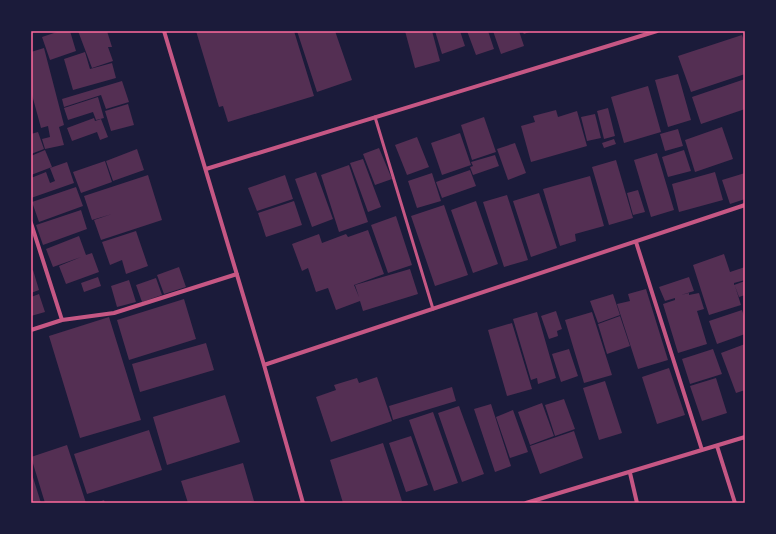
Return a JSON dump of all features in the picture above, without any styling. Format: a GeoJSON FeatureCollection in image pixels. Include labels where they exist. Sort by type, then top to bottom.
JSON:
{"type":"FeatureCollection","features":[{"type":"Feature","properties":{"kind":"street"},"geometry":{"type":"LineString","coordinates":[[164,31],[264,365],[303,503]]}},
{"type":"Feature","properties":{"kind":"street"},"geometry":{"type":"LineString","coordinates":[[206,169],[657,31]]}},
{"type":"Feature","properties":{"kind":"street"},"geometry":{"type":"LineString","coordinates":[[264,365],[745,205]]}},
{"type":"Feature","properties":{"kind":"street"},"geometry":{"type":"LineString","coordinates":[[31,223],[62,320]]}},
{"type":"Feature","properties":{"kind":"street"},"geometry":{"type":"LineString","coordinates":[[636,242],[702,450]]}},
{"type":"Feature","properties":{"kind":"street"},"geometry":{"type":"LineString","coordinates":[[31,330],[62,320],[114,313],[237,274]]}},
{"type":"Feature","properties":{"kind":"street"},"geometry":{"type":"LineString","coordinates":[[526,503],[745,437]]}},
{"type":"Feature","properties":{"kind":"street"},"geometry":{"type":"LineString","coordinates":[[717,446],[735,503]]}},
{"type":"Feature","properties":{"kind":"street"},"geometry":{"type":"LineString","coordinates":[[630,472],[637,503]]}},
{"type":"Feature","properties":{"kind":"lane"},"geometry":{"type":"LineString","coordinates":[[375,117],[433,309]]}},
{"type":"Feature","properties":{"kind":"building"},"geometry":{"type":"Polygon","coordinates":[[[60,31],[70,31],[76,51],[50,60],[42,37],[60,31]]]}},
{"type":"Feature","properties":{"kind":"building"},"geometry":{"type":"Polygon","coordinates":[[[78,31],[107,31],[112,47],[108,47],[113,61],[92,68],[78,31]]]}},
{"type":"Feature","properties":{"kind":"building"},"geometry":{"type":"Polygon","coordinates":[[[196,31],[294,31],[314,96],[228,122],[223,106],[219,107],[196,31]]]}},
{"type":"Feature","properties":{"kind":"building"},"geometry":{"type":"Polygon","coordinates":[[[297,31],[335,31],[352,80],[317,92],[297,31]]]}},
{"type":"Feature","properties":{"kind":"building"},"geometry":{"type":"Polygon","coordinates":[[[405,31],[432,31],[440,61],[415,68],[405,31]]]}},
{"type":"Feature","properties":{"kind":"building"},"geometry":{"type":"Polygon","coordinates":[[[435,31],[460,31],[465,46],[442,54],[435,31]]]}},
{"type":"Feature","properties":{"kind":"building"},"geometry":{"type":"Polygon","coordinates":[[[467,31],[488,31],[494,49],[476,55],[467,31]]]}},
{"type":"Feature","properties":{"kind":"building"},"geometry":{"type":"Polygon","coordinates":[[[493,31],[519,31],[524,46],[501,54],[493,31]]]}},
{"type":"Feature","properties":{"kind":"building"},"geometry":{"type":"Polygon","coordinates":[[[522,31],[532,31],[524,34],[522,31]]]}},
{"type":"Feature","properties":{"kind":"building"},"geometry":{"type":"Polygon","coordinates":[[[742,35],[745,43],[745,74],[691,92],[678,56],[742,35]]]}},
{"type":"Feature","properties":{"kind":"building"},"geometry":{"type":"Polygon","coordinates":[[[44,48],[64,125],[59,127],[64,145],[45,149],[42,139],[50,137],[48,126],[41,128],[31,91],[31,52],[44,48]]]}},
{"type":"Feature","properties":{"kind":"building"},"geometry":{"type":"Polygon","coordinates":[[[85,52],[90,69],[112,63],[116,78],[73,90],[64,59],[85,52]]]}},
{"type":"Feature","properties":{"kind":"building"},"geometry":{"type":"Polygon","coordinates":[[[678,74],[691,120],[668,127],[655,80],[678,74]]]}},
{"type":"Feature","properties":{"kind":"building"},"geometry":{"type":"Polygon","coordinates":[[[745,79],[745,109],[701,124],[692,97],[745,79]]]}},
{"type":"Feature","properties":{"kind":"building"},"geometry":{"type":"Polygon","coordinates":[[[122,81],[129,102],[106,109],[101,95],[64,107],[62,99],[122,81]]]}},
{"type":"Feature","properties":{"kind":"building"},"geometry":{"type":"Polygon","coordinates":[[[648,86],[661,132],[624,143],[611,97],[648,86]]]}},
{"type":"Feature","properties":{"kind":"building"},"geometry":{"type":"Polygon","coordinates":[[[98,97],[104,118],[96,120],[93,112],[68,120],[64,108],[98,97]]]}},
{"type":"Feature","properties":{"kind":"building"},"geometry":{"type":"Polygon","coordinates":[[[128,104],[134,125],[111,131],[105,111],[128,104]]]}},
{"type":"Feature","properties":{"kind":"building"},"geometry":{"type":"Polygon","coordinates":[[[608,108],[615,136],[604,139],[597,111],[608,108]]]}},
{"type":"Feature","properties":{"kind":"building"},"geometry":{"type":"Polygon","coordinates":[[[556,110],[558,117],[577,111],[587,146],[531,162],[521,126],[535,122],[533,116],[556,110]]]}},
{"type":"Feature","properties":{"kind":"building"},"geometry":{"type":"Polygon","coordinates":[[[595,114],[601,138],[587,141],[581,117],[595,114]]]}},
{"type":"Feature","properties":{"kind":"building"},"geometry":{"type":"Polygon","coordinates":[[[484,117],[496,152],[472,160],[461,125],[484,117]]]}},
{"type":"Feature","properties":{"kind":"building"},"geometry":{"type":"Polygon","coordinates":[[[94,118],[95,121],[101,119],[108,137],[100,140],[97,132],[72,141],[67,128],[94,118]]]}},
{"type":"Feature","properties":{"kind":"building"},"geometry":{"type":"Polygon","coordinates":[[[722,127],[733,159],[695,172],[685,140],[722,127]]]}},
{"type":"Feature","properties":{"kind":"building"},"geometry":{"type":"Polygon","coordinates":[[[678,129],[683,146],[665,151],[660,134],[678,129]]]}},
{"type":"Feature","properties":{"kind":"building"},"geometry":{"type":"Polygon","coordinates":[[[38,132],[44,149],[31,154],[31,134],[38,132]]]}},
{"type":"Feature","properties":{"kind":"building"},"geometry":{"type":"Polygon","coordinates":[[[460,133],[471,165],[442,175],[431,143],[460,133]]]}},
{"type":"Feature","properties":{"kind":"building"},"geometry":{"type":"Polygon","coordinates":[[[417,137],[429,167],[407,175],[395,145],[417,137]]]}},
{"type":"Feature","properties":{"kind":"building"},"geometry":{"type":"Polygon","coordinates":[[[614,139],[616,144],[604,148],[602,143],[614,139]]]}},
{"type":"Feature","properties":{"kind":"building"},"geometry":{"type":"Polygon","coordinates":[[[515,143],[526,173],[508,180],[497,149],[515,143]]]}},
{"type":"Feature","properties":{"kind":"building"},"geometry":{"type":"Polygon","coordinates":[[[379,148],[392,179],[375,185],[363,154],[379,148]]]}},
{"type":"Feature","properties":{"kind":"building"},"geometry":{"type":"Polygon","coordinates":[[[137,149],[144,170],[113,181],[106,161],[137,149]]]}},
{"type":"Feature","properties":{"kind":"building"},"geometry":{"type":"Polygon","coordinates":[[[45,150],[52,167],[31,175],[31,156],[45,150]]]}},
{"type":"Feature","properties":{"kind":"building"},"geometry":{"type":"Polygon","coordinates":[[[684,150],[691,171],[668,177],[662,157],[684,150]]]}},
{"type":"Feature","properties":{"kind":"building"},"geometry":{"type":"Polygon","coordinates":[[[657,153],[674,210],[651,217],[634,160],[657,153]]]}},
{"type":"Feature","properties":{"kind":"building"},"geometry":{"type":"Polygon","coordinates":[[[495,155],[499,166],[473,175],[470,167],[473,166],[471,162],[495,155]]]}},
{"type":"Feature","properties":{"kind":"building"},"geometry":{"type":"Polygon","coordinates":[[[363,159],[381,207],[368,212],[350,163],[363,159]]]}},
{"type":"Feature","properties":{"kind":"building"},"geometry":{"type":"Polygon","coordinates":[[[616,160],[633,218],[609,225],[592,167],[616,160]]]}},
{"type":"Feature","properties":{"kind":"building"},"geometry":{"type":"Polygon","coordinates":[[[105,161],[112,182],[81,193],[73,172],[105,161]]]}},
{"type":"Feature","properties":{"kind":"building"},"geometry":{"type":"Polygon","coordinates":[[[67,162],[74,183],[31,198],[31,178],[46,172],[50,183],[55,181],[50,168],[67,162]]]}},
{"type":"Feature","properties":{"kind":"building"},"geometry":{"type":"Polygon","coordinates":[[[349,165],[368,222],[339,232],[321,175],[349,165]]]}},
{"type":"Feature","properties":{"kind":"building"},"geometry":{"type":"Polygon","coordinates":[[[470,170],[476,186],[442,198],[436,182],[470,170]]]}},
{"type":"Feature","properties":{"kind":"building"},"geometry":{"type":"Polygon","coordinates":[[[316,172],[333,219],[312,227],[295,179],[316,172]]]}},
{"type":"Feature","properties":{"kind":"building"},"geometry":{"type":"Polygon","coordinates":[[[715,172],[723,200],[679,212],[672,184],[715,172]]]}},
{"type":"Feature","properties":{"kind":"building"},"geometry":{"type":"Polygon","coordinates":[[[432,173],[441,201],[417,208],[408,181],[432,173]]]}},
{"type":"Feature","properties":{"kind":"building"},"geometry":{"type":"Polygon","coordinates":[[[745,173],[745,199],[730,204],[722,180],[745,173]]]}},
{"type":"Feature","properties":{"kind":"building"},"geometry":{"type":"Polygon","coordinates":[[[148,175],[162,220],[101,240],[94,220],[112,214],[92,220],[84,196],[148,175]]]}},
{"type":"Feature","properties":{"kind":"building"},"geometry":{"type":"Polygon","coordinates":[[[285,175],[293,199],[257,211],[248,188],[285,175]]]}},
{"type":"Feature","properties":{"kind":"building"},"geometry":{"type":"Polygon","coordinates":[[[590,176],[604,226],[575,234],[576,241],[560,246],[543,189],[590,176]]]}},
{"type":"Feature","properties":{"kind":"building"},"geometry":{"type":"Polygon","coordinates":[[[76,187],[83,206],[39,222],[32,202],[76,187]]]}},
{"type":"Feature","properties":{"kind":"building"},"geometry":{"type":"Polygon","coordinates":[[[638,190],[645,212],[633,215],[627,193],[638,190]]]}},
{"type":"Feature","properties":{"kind":"building"},"geometry":{"type":"Polygon","coordinates":[[[539,193],[557,248],[531,257],[513,201],[539,193]]]}},
{"type":"Feature","properties":{"kind":"building"},"geometry":{"type":"Polygon","coordinates":[[[507,195],[528,260],[504,267],[483,202],[507,195]]]}},
{"type":"Feature","properties":{"kind":"building"},"geometry":{"type":"Polygon","coordinates":[[[294,201],[302,225],[266,237],[258,213],[294,201]]]}},
{"type":"Feature","properties":{"kind":"building"},"geometry":{"type":"Polygon","coordinates":[[[476,201],[498,264],[473,273],[451,210],[476,201]]]}},
{"type":"Feature","properties":{"kind":"building"},"geometry":{"type":"Polygon","coordinates":[[[444,205],[468,275],[435,286],[411,216],[444,205]]]}},
{"type":"Feature","properties":{"kind":"building"},"geometry":{"type":"Polygon","coordinates":[[[81,210],[87,229],[43,245],[36,225],[81,210]]]}},
{"type":"Feature","properties":{"kind":"building"},"geometry":{"type":"Polygon","coordinates":[[[396,216],[412,265],[388,273],[371,225],[396,216]]]}},
{"type":"Feature","properties":{"kind":"building"},"geometry":{"type":"Polygon","coordinates":[[[368,230],[384,274],[354,285],[359,297],[355,285],[410,269],[418,294],[363,311],[360,301],[336,310],[328,288],[316,292],[308,268],[302,271],[292,244],[319,234],[322,243],[346,234],[348,237],[368,230]]]}},
{"type":"Feature","properties":{"kind":"building"},"geometry":{"type":"Polygon","coordinates":[[[136,231],[148,266],[126,274],[122,260],[110,265],[102,242],[136,231]]]}},
{"type":"Feature","properties":{"kind":"building"},"geometry":{"type":"Polygon","coordinates":[[[79,236],[86,255],[92,253],[99,272],[66,284],[59,266],[81,257],[53,267],[46,249],[79,236]]]}},
{"type":"Feature","properties":{"kind":"building"},"geometry":{"type":"Polygon","coordinates":[[[724,254],[730,272],[745,267],[745,280],[734,283],[734,285],[745,281],[745,295],[739,297],[735,286],[741,305],[709,315],[693,265],[724,254]]]}},
{"type":"Feature","properties":{"kind":"building"},"geometry":{"type":"Polygon","coordinates":[[[179,267],[186,287],[164,294],[157,275],[179,267]]]}},
{"type":"Feature","properties":{"kind":"building"},"geometry":{"type":"Polygon","coordinates":[[[33,270],[39,290],[31,293],[31,271],[33,270]]]}},
{"type":"Feature","properties":{"kind":"building"},"geometry":{"type":"Polygon","coordinates":[[[98,277],[101,286],[84,292],[81,283],[98,277]]]}},
{"type":"Feature","properties":{"kind":"building"},"geometry":{"type":"Polygon","coordinates":[[[689,277],[694,291],[681,295],[699,293],[704,309],[697,311],[707,344],[678,353],[663,304],[675,300],[675,298],[665,301],[659,287],[689,277]]]}},
{"type":"Feature","properties":{"kind":"building"},"geometry":{"type":"Polygon","coordinates":[[[156,278],[162,295],[142,302],[136,285],[156,278]]]}},
{"type":"Feature","properties":{"kind":"building"},"geometry":{"type":"Polygon","coordinates":[[[129,280],[136,302],[117,307],[111,286],[129,280]]]}},
{"type":"Feature","properties":{"kind":"building"},"geometry":{"type":"Polygon","coordinates":[[[646,289],[668,360],[638,369],[617,304],[630,301],[628,294],[646,289]]]}},
{"type":"Feature","properties":{"kind":"building"},"geometry":{"type":"Polygon","coordinates":[[[39,294],[45,312],[31,316],[31,297],[39,294]]]}},
{"type":"Feature","properties":{"kind":"building"},"geometry":{"type":"Polygon","coordinates":[[[613,294],[620,315],[598,323],[590,301],[613,294]]]}},
{"type":"Feature","properties":{"kind":"building"},"geometry":{"type":"Polygon","coordinates":[[[184,299],[196,339],[129,360],[117,320],[184,299]]]}},
{"type":"Feature","properties":{"kind":"building"},"geometry":{"type":"Polygon","coordinates":[[[742,310],[745,319],[745,334],[717,344],[709,321],[742,310]]]}},
{"type":"Feature","properties":{"kind":"building"},"geometry":{"type":"Polygon","coordinates":[[[556,311],[562,329],[557,331],[558,336],[549,339],[541,316],[556,311]]]}},
{"type":"Feature","properties":{"kind":"building"},"geometry":{"type":"Polygon","coordinates":[[[537,312],[556,378],[538,384],[537,378],[531,380],[513,319],[537,312]]]}},
{"type":"Feature","properties":{"kind":"building"},"geometry":{"type":"Polygon","coordinates":[[[592,312],[612,375],[584,383],[565,320],[592,312]]]}},
{"type":"Feature","properties":{"kind":"building"},"geometry":{"type":"Polygon","coordinates":[[[620,316],[630,346],[607,354],[598,324],[620,316]]]}},
{"type":"Feature","properties":{"kind":"building"},"geometry":{"type":"Polygon","coordinates":[[[109,317],[141,420],[80,438],[49,336],[109,317]]]}},
{"type":"Feature","properties":{"kind":"building"},"geometry":{"type":"Polygon","coordinates":[[[512,323],[532,389],[507,396],[488,330],[512,323]]]}},
{"type":"Feature","properties":{"kind":"building"},"geometry":{"type":"Polygon","coordinates":[[[206,343],[214,370],[140,392],[132,364],[206,343]]]}},
{"type":"Feature","properties":{"kind":"building"},"geometry":{"type":"Polygon","coordinates":[[[745,344],[745,390],[736,393],[721,353],[745,344]]]}},
{"type":"Feature","properties":{"kind":"building"},"geometry":{"type":"Polygon","coordinates":[[[569,349],[578,376],[561,382],[552,354],[569,349]]]}},
{"type":"Feature","properties":{"kind":"building"},"geometry":{"type":"Polygon","coordinates":[[[713,349],[722,374],[690,384],[682,359],[713,349]]]}},
{"type":"Feature","properties":{"kind":"building"},"geometry":{"type":"Polygon","coordinates":[[[669,368],[685,415],[657,424],[642,377],[669,368]]]}},
{"type":"Feature","properties":{"kind":"building"},"geometry":{"type":"Polygon","coordinates":[[[377,377],[392,421],[331,442],[316,397],[336,390],[334,385],[357,378],[359,383],[377,377]]]}},
{"type":"Feature","properties":{"kind":"building"},"geometry":{"type":"Polygon","coordinates":[[[716,378],[727,413],[702,421],[690,386],[716,378]]]}},
{"type":"Feature","properties":{"kind":"building"},"geometry":{"type":"Polygon","coordinates":[[[605,381],[622,433],[599,440],[583,388],[605,381]]]}},
{"type":"Feature","properties":{"kind":"building"},"geometry":{"type":"Polygon","coordinates":[[[452,387],[456,401],[393,420],[389,406],[452,387]]]}},
{"type":"Feature","properties":{"kind":"building"},"geometry":{"type":"Polygon","coordinates":[[[225,395],[240,442],[167,465],[153,417],[225,395]]]}},
{"type":"Feature","properties":{"kind":"building"},"geometry":{"type":"Polygon","coordinates":[[[564,399],[575,429],[555,436],[545,405],[564,399]]]}},
{"type":"Feature","properties":{"kind":"building"},"geometry":{"type":"Polygon","coordinates":[[[542,403],[554,436],[530,445],[518,412],[542,403]]]}},
{"type":"Feature","properties":{"kind":"building"},"geometry":{"type":"Polygon","coordinates":[[[491,404],[511,466],[495,472],[474,409],[491,404]]]}},
{"type":"Feature","properties":{"kind":"building"},"geometry":{"type":"Polygon","coordinates":[[[459,406],[484,474],[462,482],[438,413],[459,406]]]}},
{"type":"Feature","properties":{"kind":"building"},"geometry":{"type":"Polygon","coordinates":[[[513,410],[528,452],[510,458],[496,417],[513,410]]]}},
{"type":"Feature","properties":{"kind":"building"},"geometry":{"type":"Polygon","coordinates":[[[433,412],[458,483],[434,491],[409,420],[433,412]]]}},
{"type":"Feature","properties":{"kind":"building"},"geometry":{"type":"Polygon","coordinates":[[[149,430],[162,470],[87,494],[74,454],[149,430]]]}},
{"type":"Feature","properties":{"kind":"building"},"geometry":{"type":"Polygon","coordinates":[[[574,431],[583,458],[540,474],[530,446],[574,431]]]}},
{"type":"Feature","properties":{"kind":"building"},"geometry":{"type":"Polygon","coordinates":[[[411,436],[428,485],[406,492],[389,443],[411,436]]]}},
{"type":"Feature","properties":{"kind":"building"},"geometry":{"type":"Polygon","coordinates":[[[383,443],[402,501],[396,503],[343,503],[330,460],[383,443]]]}},
{"type":"Feature","properties":{"kind":"building"},"geometry":{"type":"Polygon","coordinates":[[[67,445],[86,503],[45,503],[31,457],[67,445]]]}},
{"type":"Feature","properties":{"kind":"building"},"geometry":{"type":"Polygon","coordinates":[[[243,463],[254,501],[246,503],[188,503],[181,481],[243,463]]]}},
{"type":"Feature","properties":{"kind":"building"},"geometry":{"type":"Polygon","coordinates":[[[31,471],[41,503],[31,503],[31,471]]]}},
{"type":"Feature","properties":{"kind":"building"},"geometry":{"type":"Polygon","coordinates":[[[104,500],[105,503],[96,503],[104,500]]]}}]}
